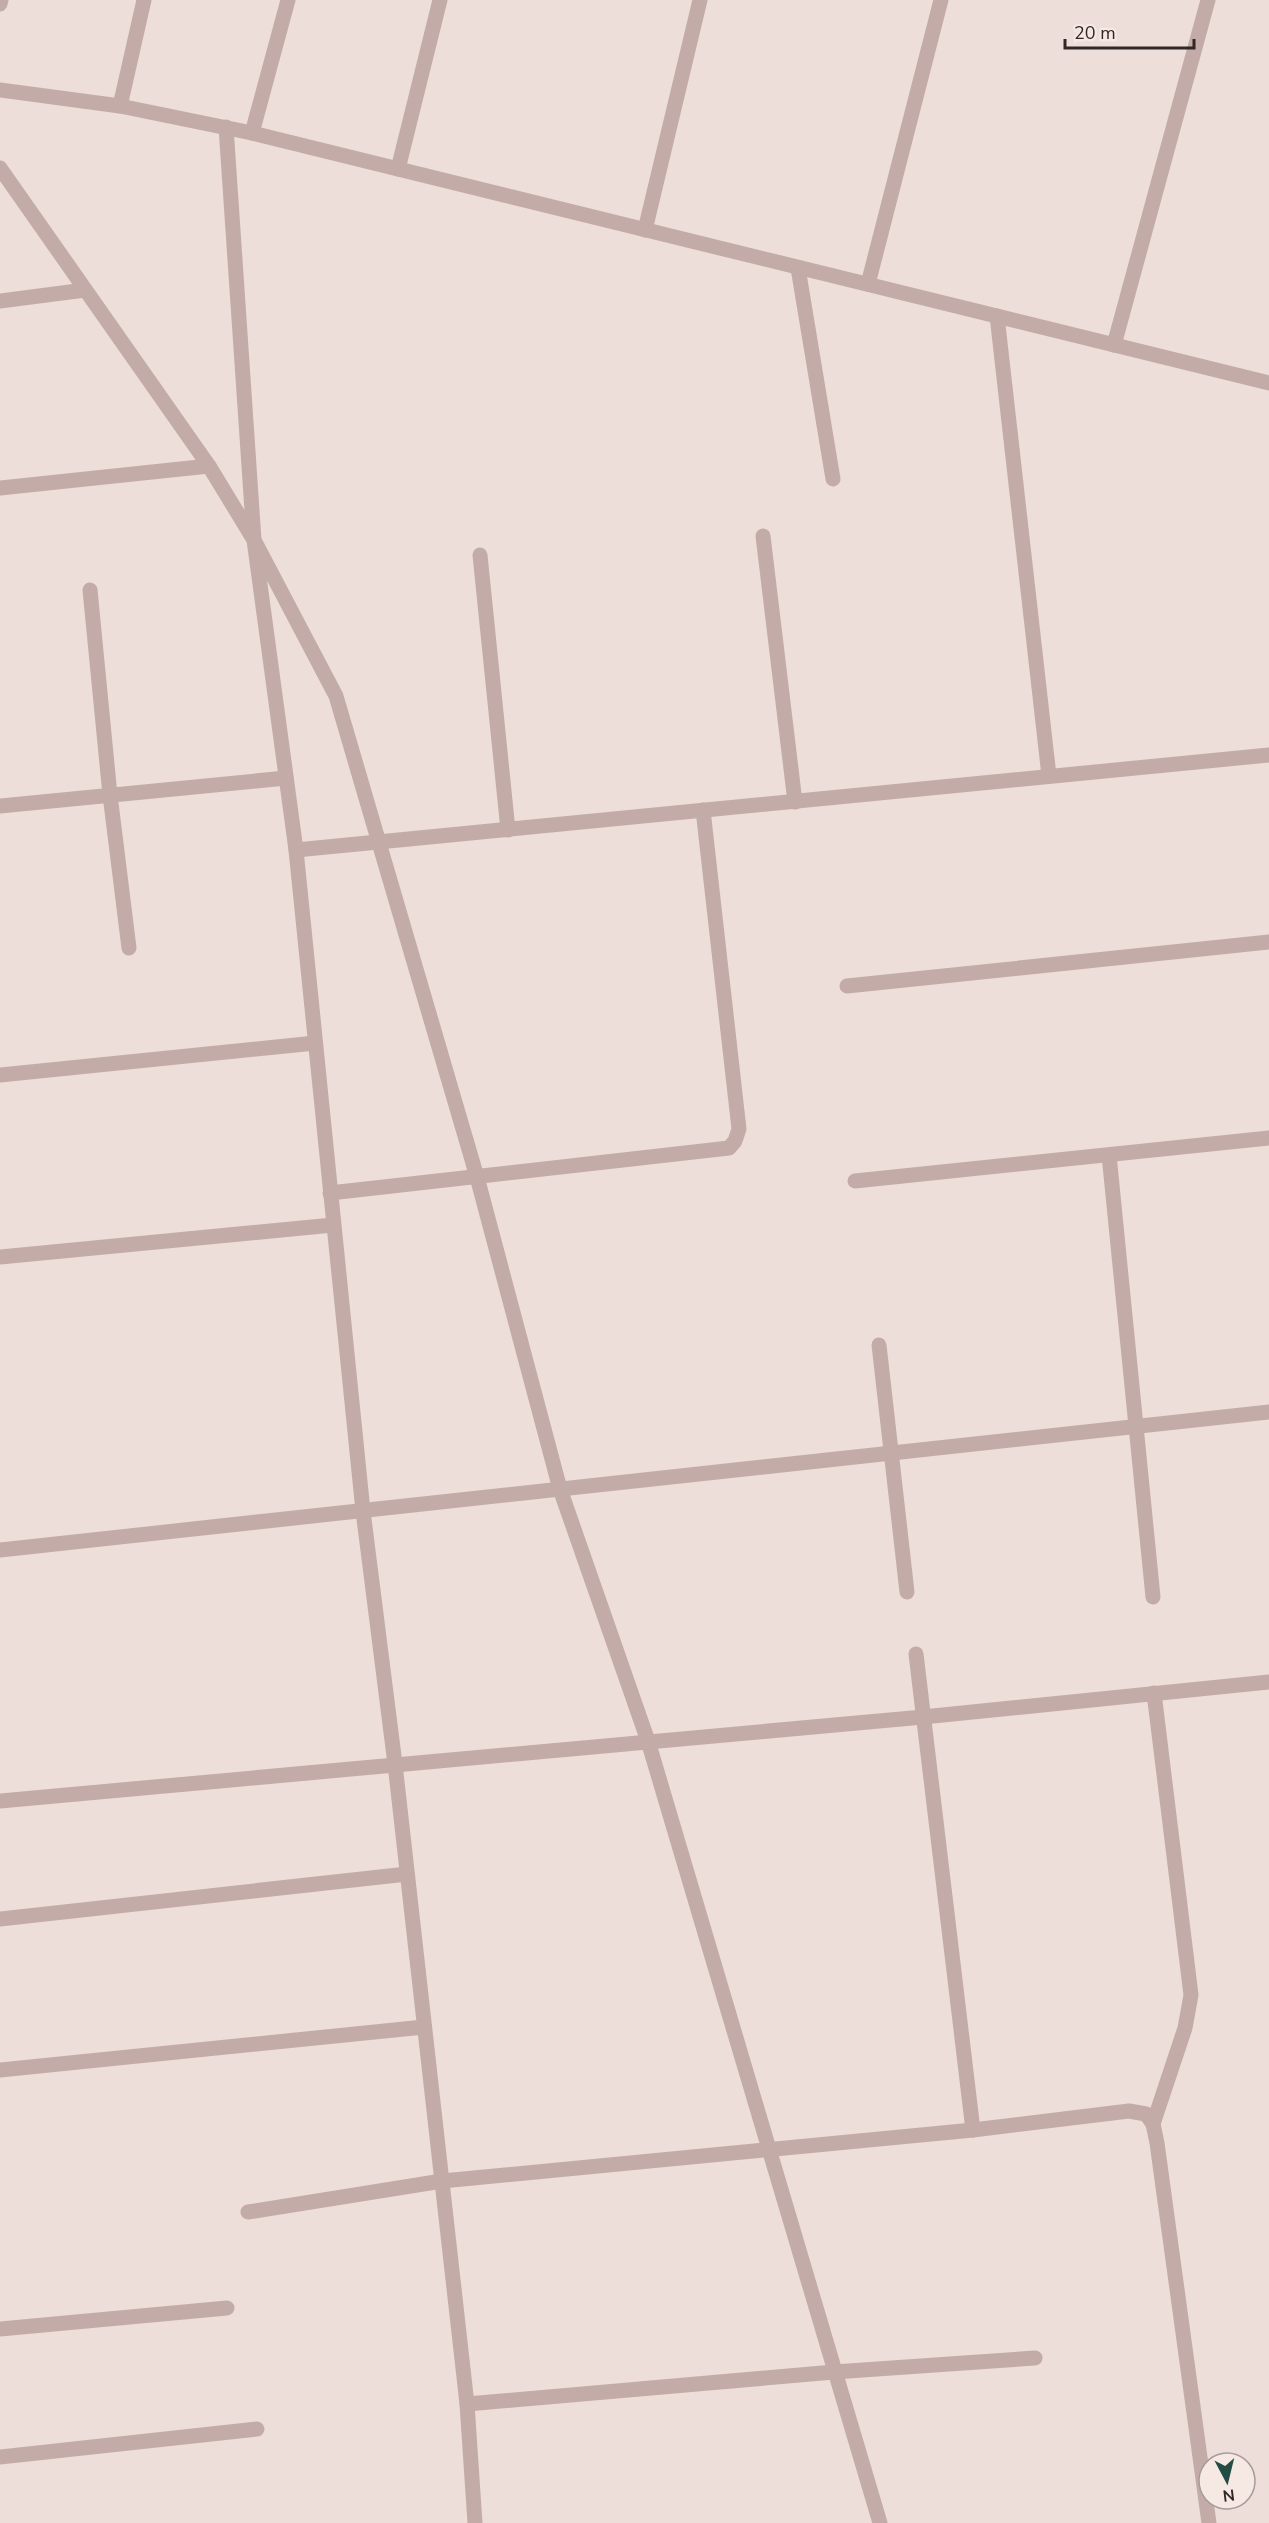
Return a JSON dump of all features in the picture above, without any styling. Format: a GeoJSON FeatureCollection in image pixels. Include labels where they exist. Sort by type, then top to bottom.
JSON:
{"type":"FeatureCollection","features":[{"type":"Feature","properties":{"kind":"street"},"geometry":{"type":"LineString","coordinates":[[0,4],[1,0]]}},
{"type":"Feature","properties":{"kind":"street"},"geometry":{"type":"LineString","coordinates":[[120,106],[144,0]]}},
{"type":"Feature","properties":{"kind":"street"},"geometry":{"type":"LineString","coordinates":[[252,133],[288,0]]}},
{"type":"Feature","properties":{"kind":"street"},"geometry":{"type":"LineString","coordinates":[[398,169],[440,0]]}},
{"type":"Feature","properties":{"kind":"street"},"geometry":{"type":"LineString","coordinates":[[645,230],[700,0]]}},
{"type":"Feature","properties":{"kind":"street"},"geometry":{"type":"LineString","coordinates":[[868,284],[941,0]]}},
{"type":"Feature","properties":{"kind":"street"},"geometry":{"type":"LineString","coordinates":[[1114,345],[1208,0]]}},
{"type":"Feature","properties":{"kind":"street"},"geometry":{"type":"LineString","coordinates":[[0,90],[120,106],[252,133],[1269,383]]}},
{"type":"Feature","properties":{"kind":"street"},"geometry":{"type":"LineString","coordinates":[[226,127],[254,540],[296,850],[363,1511],[395,1764],[467,2404],[475,2523]]}},
{"type":"Feature","properties":{"kind":"street"},"geometry":{"type":"LineString","coordinates":[[0,168],[209,466],[254,540],[336,696],[477,1177],[560,1490],[648,1741],[767,2150],[880,2523]]}},
{"type":"Feature","properties":{"kind":"street"},"geometry":{"type":"LineString","coordinates":[[798,268],[833,479]]}},
{"type":"Feature","properties":{"kind":"street"},"geometry":{"type":"LineString","coordinates":[[0,301],[85,290]]}},
{"type":"Feature","properties":{"kind":"street"},"geometry":{"type":"LineString","coordinates":[[997,316],[1049,776]]}},
{"type":"Feature","properties":{"kind":"street"},"geometry":{"type":"LineString","coordinates":[[0,488],[209,466]]}},
{"type":"Feature","properties":{"kind":"street"},"geometry":{"type":"LineString","coordinates":[[763,536],[795,802]]}},
{"type":"Feature","properties":{"kind":"street"},"geometry":{"type":"LineString","coordinates":[[480,555],[508,830]]}},
{"type":"Feature","properties":{"kind":"street"},"geometry":{"type":"LineString","coordinates":[[90,590],[110,795],[129,948]]}},
{"type":"Feature","properties":{"kind":"street"},"geometry":{"type":"LineString","coordinates":[[296,850],[1269,755]]}},
{"type":"Feature","properties":{"kind":"street"},"geometry":{"type":"LineString","coordinates":[[0,806],[286,778]]}},
{"type":"Feature","properties":{"kind":"street"},"geometry":{"type":"LineString","coordinates":[[330,1193],[729,1148],[735,1141],[739,1130],[703,810]]}},
{"type":"Feature","properties":{"kind":"street"},"geometry":{"type":"LineString","coordinates":[[847,986],[1269,942]]}},
{"type":"Feature","properties":{"kind":"street"},"geometry":{"type":"LineString","coordinates":[[0,1075],[315,1043]]}},
{"type":"Feature","properties":{"kind":"street"},"geometry":{"type":"LineString","coordinates":[[855,1181],[1269,1138]]}},
{"type":"Feature","properties":{"kind":"street"},"geometry":{"type":"LineString","coordinates":[[1109,1155],[1153,1597]]}},
{"type":"Feature","properties":{"kind":"street"},"geometry":{"type":"LineString","coordinates":[[0,1257],[333,1225]]}},
{"type":"Feature","properties":{"kind":"street"},"geometry":{"type":"LineString","coordinates":[[879,1345],[907,1592]]}},
{"type":"Feature","properties":{"kind":"street"},"geometry":{"type":"LineString","coordinates":[[0,1550],[1269,1412]]}},
{"type":"Feature","properties":{"kind":"street"},"geometry":{"type":"LineString","coordinates":[[916,1654],[973,2130]]}},
{"type":"Feature","properties":{"kind":"street"},"geometry":{"type":"LineString","coordinates":[[0,1801],[923,1717],[1269,1682]]}},
{"type":"Feature","properties":{"kind":"street"},"geometry":{"type":"LineString","coordinates":[[1154,1694],[1191,1995],[1185,2028],[1153,2124],[1209,2523]]}},
{"type":"Feature","properties":{"kind":"street"},"geometry":{"type":"LineString","coordinates":[[0,1919],[407,1874]]}},
{"type":"Feature","properties":{"kind":"street"},"geometry":{"type":"LineString","coordinates":[[0,2070],[424,2027]]}},
{"type":"Feature","properties":{"kind":"street"},"geometry":{"type":"LineString","coordinates":[[248,2212],[442,2181],[973,2130],[1129,2111],[1146,2114],[1153,2124]]}},
{"type":"Feature","properties":{"kind":"street"},"geometry":{"type":"LineString","coordinates":[[0,2329],[227,2308]]}},
{"type":"Feature","properties":{"kind":"street"},"geometry":{"type":"LineString","coordinates":[[467,2404],[834,2372],[1035,2358]]}},
{"type":"Feature","properties":{"kind":"street"},"geometry":{"type":"LineString","coordinates":[[0,2457],[257,2429]]}}]}
